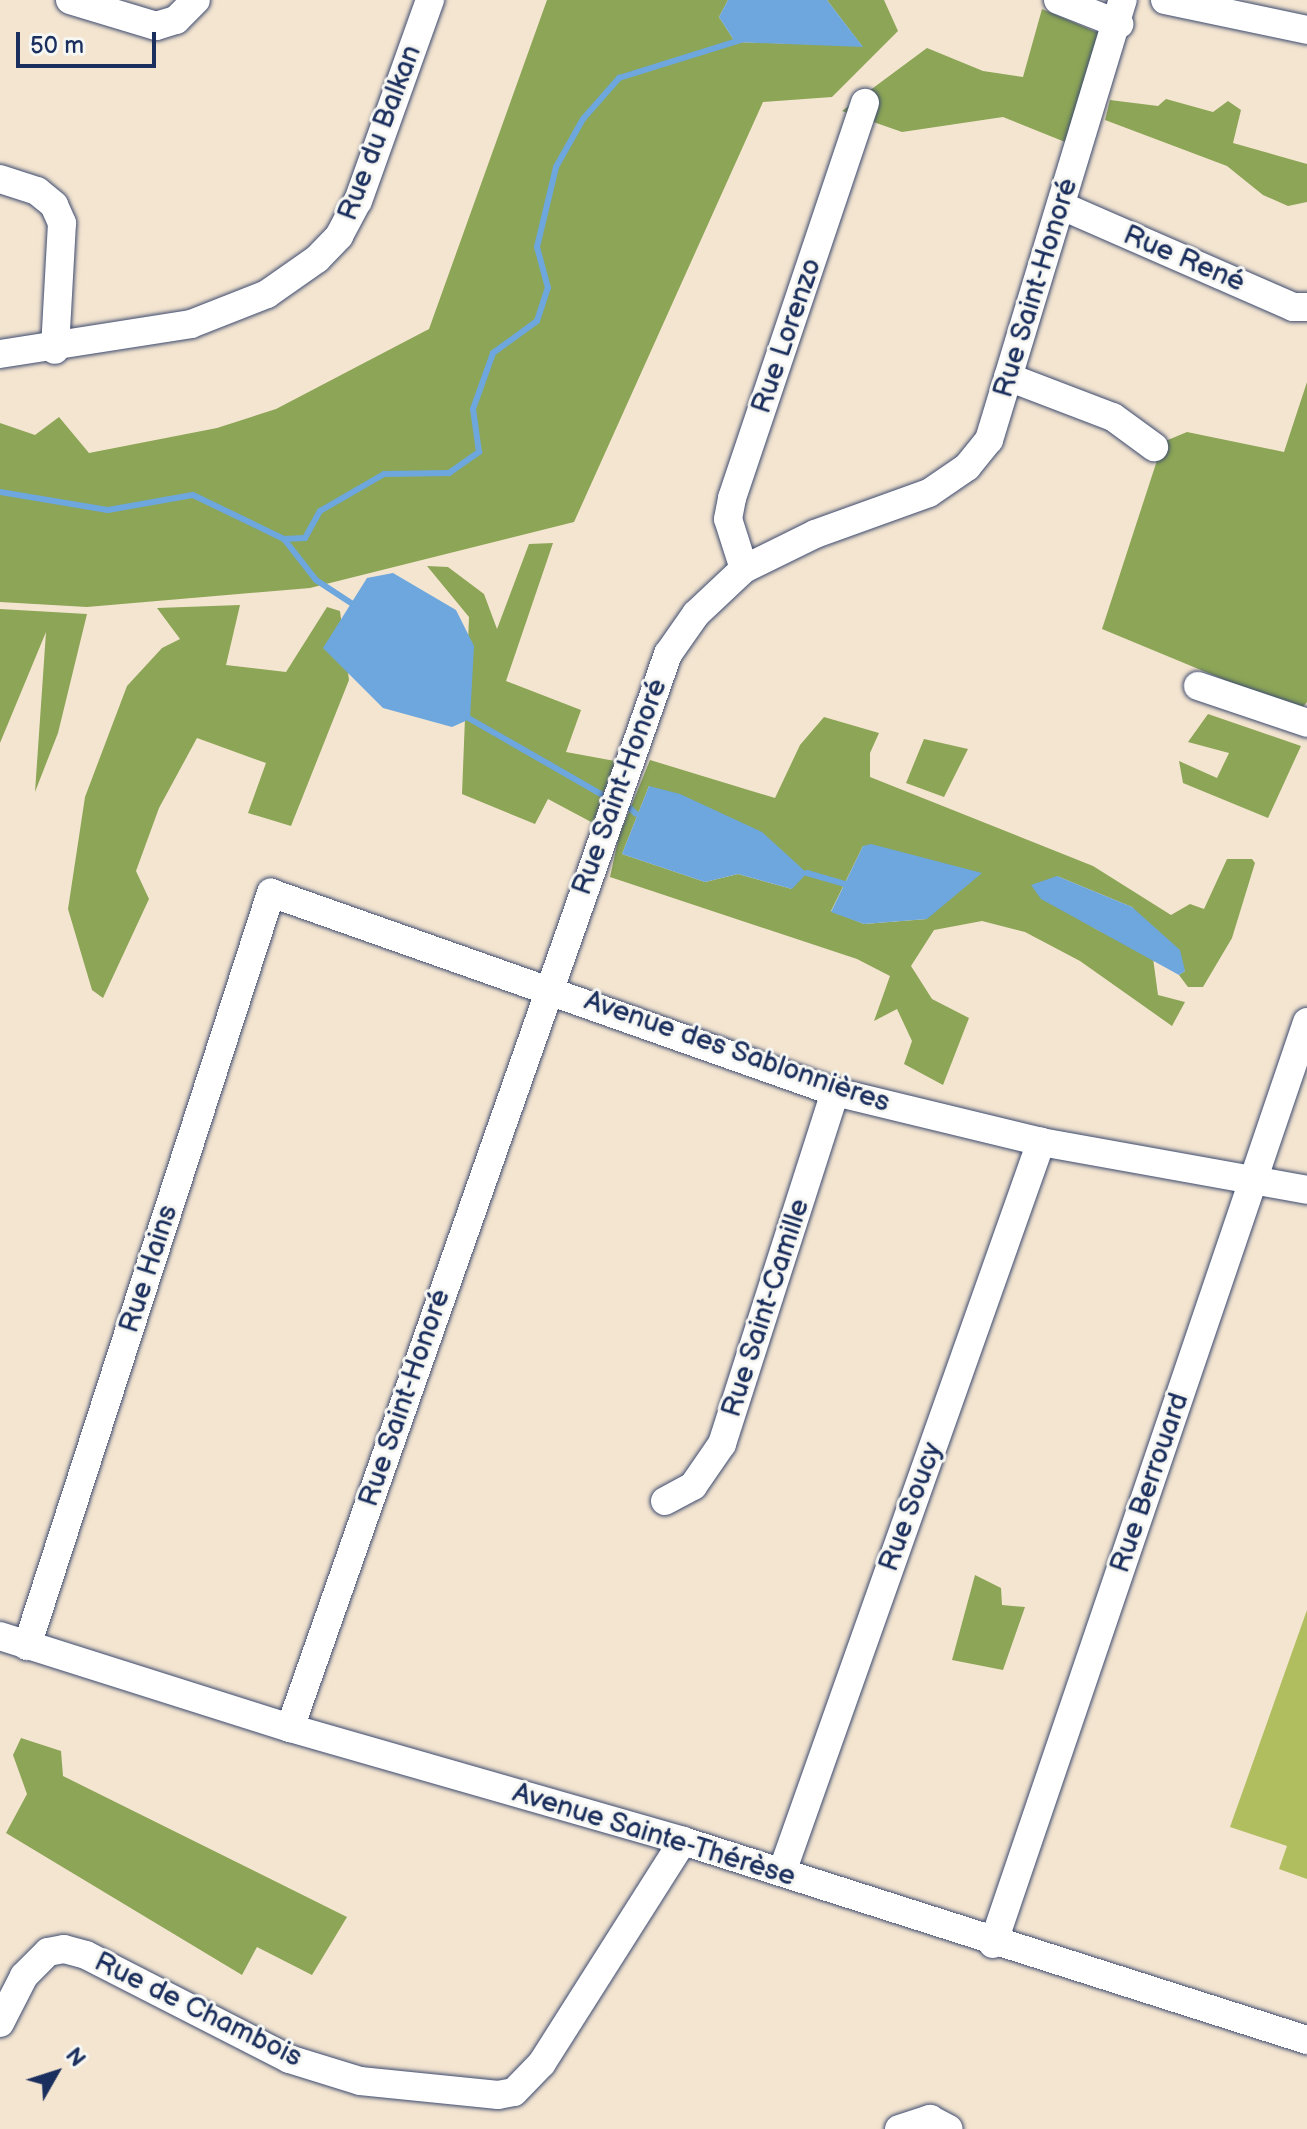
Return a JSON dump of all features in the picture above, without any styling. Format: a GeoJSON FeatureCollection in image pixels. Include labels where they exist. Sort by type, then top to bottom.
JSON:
{"type":"FeatureCollection","features":[{"type":"Feature","properties":{"kind":"street"},"geometry":{"type":"LineString","coordinates":[[70,0],[156,26],[176,20],[196,0]]}},
{"type":"Feature","properties":{"kind":"street","name":"Rue du Balkan"},"geometry":{"type":"LineString","coordinates":[[0,354],[55,350],[191,324],[267,294],[317,259],[339,236],[358,201],[430,0]]}},
{"type":"Feature","properties":{"kind":"street"},"geometry":{"type":"LineString","coordinates":[[1058,0],[1121,12]]}},
{"type":"Feature","properties":{"kind":"street"},"geometry":{"type":"LineString","coordinates":[[1165,0],[1307,30]]}},
{"type":"Feature","properties":{"kind":"street","name":"Rue Saint-Honoré"},"geometry":{"type":"LineString","coordinates":[[290,1728],[668,654],[696,614],[744,569],[815,534],[929,493],[967,467],[989,440],[1121,12]]}},
{"type":"Feature","properties":{"kind":"street","name":"Rue Lorenzo"},"geometry":{"type":"LineString","coordinates":[[744,569],[728,519],[732,498],[865,103]]}},
{"type":"Feature","properties":{"kind":"street"},"geometry":{"type":"LineString","coordinates":[[0,179],[37,191],[54,205],[62,223],[55,350]]}},
{"type":"Feature","properties":{"kind":"street","name":"Rue René"},"geometry":{"type":"LineString","coordinates":[[1062,206],[1293,307],[1307,307]]}},
{"type":"Feature","properties":{"kind":"street"},"geometry":{"type":"LineString","coordinates":[[1008,377],[1113,417],[1154,447]]}},
{"type":"Feature","properties":{"kind":"street"},"geometry":{"type":"LineString","coordinates":[[1198,686],[1307,723]]}},
{"type":"Feature","properties":{"kind":"street","name":"Avenue des Sablonnières"},"geometry":{"type":"LineString","coordinates":[[271,893],[548,988],[835,1092],[1041,1142],[1307,1190]]}},
{"type":"Feature","properties":{"kind":"street","name":"Rue Hains"},"geometry":{"type":"LineString","coordinates":[[27,1646],[271,893]]}},
{"type":"Feature","properties":{"kind":"street","name":"Rue Berrouard"},"geometry":{"type":"LineString","coordinates":[[993,1944],[1307,1022]]}},
{"type":"Feature","properties":{"kind":"street","name":"Rue Saint-Camille"},"geometry":{"type":"LineString","coordinates":[[665,1501],[693,1486],[722,1444],[835,1092]]}},
{"type":"Feature","properties":{"kind":"street","name":"Rue Soucy"},"geometry":{"type":"LineString","coordinates":[[782,1872],[1041,1142]]}},
{"type":"Feature","properties":{"kind":"street","name":"Avenue Sainte-Thérèse"},"geometry":{"type":"LineString","coordinates":[[0,1636],[290,1728],[683,1841],[993,1944],[1307,2040]]}},
{"type":"Feature","properties":{"kind":"street","name":"Rue de Chambois"},"geometry":{"type":"LineString","coordinates":[[0,2023],[24,1976],[48,1952],[64,1949],[304,2064],[360,2081],[498,2095],[514,2092],[542,2063],[683,1841]]}},
{"type":"Feature","properties":{"kind":"street"},"geometry":{"type":"LineString","coordinates":[[899,2129],[930,2119],[949,2129]]}},
{"type":"Feature","properties":{"kind":"green space"},"geometry":{"type":"Polygon","coordinates":[[[547,0],[728,0],[719,17],[735,42],[862,46],[827,0],[884,0],[898,31],[832,97],[763,102],[574,522],[310,588],[87,607],[0,602],[0,423],[35,435],[59,417],[89,453],[217,428],[276,409],[429,329],[547,0]]]}},
{"type":"Feature","properties":{"kind":"green space"},"geometry":{"type":"Polygon","coordinates":[[[1042,9],[1101,34],[1065,142],[1003,117],[902,132],[842,111],[927,48],[983,71],[1023,77],[1042,9]]]}},
{"type":"Feature","properties":{"kind":"green space"},"geometry":{"type":"Polygon","coordinates":[[[1166,99],[1213,112],[1228,101],[1241,110],[1233,143],[1307,164],[1307,202],[1288,206],[1263,195],[1227,166],[1105,120],[1110,100],[1158,106],[1166,99]]]}},
{"type":"Feature","properties":{"kind":"green space"},"geometry":{"type":"Polygon","coordinates":[[[1307,382],[1307,702],[1300,711],[1102,629],[1163,442],[1187,432],[1284,452],[1307,382]]]}},
{"type":"Feature","properties":{"kind":"green space"},"geometry":{"type":"Polygon","coordinates":[[[553,543],[506,681],[581,710],[566,752],[615,761],[593,823],[548,799],[535,824],[462,794],[469,617],[427,566],[448,567],[484,594],[497,629],[529,544],[553,543]]]}},
{"type":"Feature","properties":{"kind":"green space"},"geometry":{"type":"Polygon","coordinates":[[[240,605],[226,665],[286,672],[327,607],[340,611],[349,680],[291,826],[248,813],[266,763],[197,738],[159,808],[136,871],[149,899],[103,998],[92,990],[68,909],[85,797],[127,686],[162,648],[180,639],[157,608],[240,605]]]}},
{"type":"Feature","properties":{"kind":"green space"},"geometry":{"type":"Polygon","coordinates":[[[0,609],[87,614],[58,733],[35,792],[46,632],[0,743],[0,609]]]}},
{"type":"Feature","properties":{"kind":"green space"},"geometry":{"type":"Polygon","coordinates":[[[1208,714],[1301,746],[1268,818],[1183,783],[1179,761],[1217,778],[1229,753],[1188,742],[1208,714]]]}},
{"type":"Feature","properties":{"kind":"green space"},"geometry":{"type":"Polygon","coordinates":[[[824,717],[879,733],[870,753],[870,777],[1093,866],[1171,915],[1190,904],[1204,909],[1227,859],[1252,859],[1255,863],[1232,938],[1203,987],[1188,987],[1179,975],[1185,971],[1132,907],[1057,876],[1094,928],[1153,958],[1158,995],[1185,1002],[1172,1026],[1080,961],[1025,932],[982,921],[934,930],[911,966],[932,999],[969,1018],[943,1085],[904,1064],[912,1041],[897,1009],[874,1021],[890,976],[857,959],[610,877],[619,836],[650,760],[775,798],[800,745],[824,717]],[[649,786],[622,854],[705,882],[738,874],[792,889],[649,786]],[[863,846],[831,911],[864,924],[927,919],[863,846]]]}},
{"type":"Feature","properties":{"kind":"green space"},"geometry":{"type":"Polygon","coordinates":[[[924,739],[968,749],[944,797],[906,783],[924,739]]]}},
{"type":"Feature","properties":{"kind":"green space"},"geometry":{"type":"Polygon","coordinates":[[[975,1575],[1001,1588],[1002,1605],[1025,1607],[1003,1670],[952,1660],[975,1575]]]}},
{"type":"Feature","properties":{"kind":"green space"},"geometry":{"type":"Polygon","coordinates":[[[1307,1610],[1307,1879],[1279,1869],[1287,1846],[1230,1827],[1307,1610]]]}},
{"type":"Feature","properties":{"kind":"green space"},"geometry":{"type":"Polygon","coordinates":[[[21,1738],[61,1751],[63,1776],[347,1917],[312,1975],[257,1947],[242,1975],[6,1833],[27,1794],[13,1755],[21,1738]]]}},
{"type":"Feature","properties":{"kind":"water"},"geometry":{"type":"Polygon","coordinates":[[[728,0],[827,0],[863,47],[735,42],[719,17],[728,0]]]}},
{"type":"Feature","properties":{"kind":"water"},"geometry":{"type":"Polygon","coordinates":[[[393,573],[456,610],[474,646],[470,719],[452,727],[383,708],[323,648],[367,578],[393,573]]]}},
{"type":"Feature","properties":{"kind":"water"},"geometry":{"type":"Polygon","coordinates":[[[649,786],[680,794],[762,832],[807,873],[792,889],[738,874],[705,882],[622,854],[649,786]]]}},
{"type":"Feature","properties":{"kind":"water"},"geometry":{"type":"Polygon","coordinates":[[[871,844],[982,873],[927,919],[864,924],[831,912],[863,846],[871,844]]]}},
{"type":"Feature","properties":{"kind":"water"},"geometry":{"type":"Polygon","coordinates":[[[1057,876],[1132,907],[1180,950],[1185,971],[1179,975],[1041,899],[1031,885],[1057,876]]]}},
{"type":"Feature","properties":{"kind":"waterway"},"geometry":{"type":"LineString","coordinates":[[0,492],[108,510],[193,495],[284,539],[305,538],[320,511],[384,474],[449,473],[479,452],[473,409],[493,353],[537,321],[548,288],[537,247],[556,167],[583,119],[619,78],[741,40]]}},
{"type":"Feature","properties":{"kind":"waterway"},"geometry":{"type":"LineString","coordinates":[[284,539],[316,580],[351,603]]}},
{"type":"Feature","properties":{"kind":"waterway"},"geometry":{"type":"LineString","coordinates":[[470,719],[601,794]]}},
{"type":"Feature","properties":{"kind":"waterway"},"geometry":{"type":"LineString","coordinates":[[630,808],[636,814]]}},
{"type":"Feature","properties":{"kind":"waterway"},"geometry":{"type":"LineString","coordinates":[[807,873],[845,884]]}}]}
